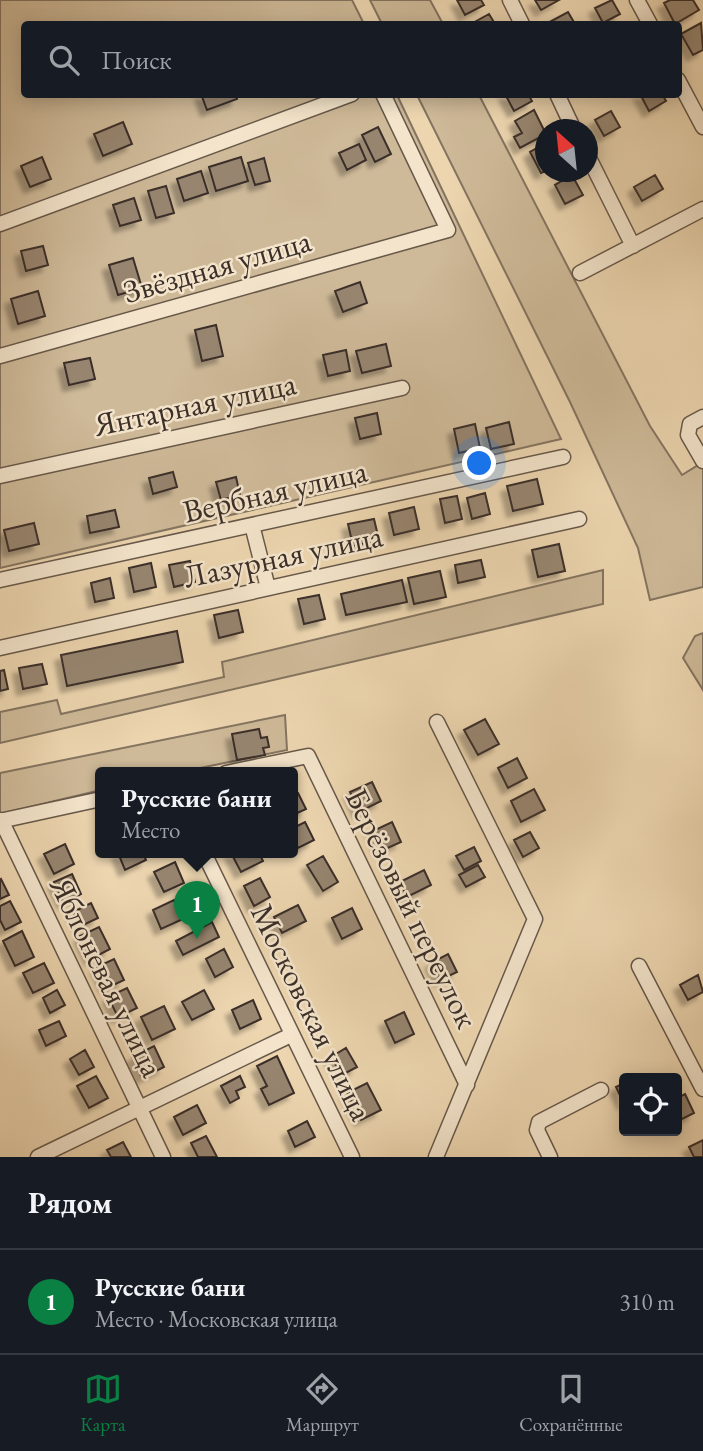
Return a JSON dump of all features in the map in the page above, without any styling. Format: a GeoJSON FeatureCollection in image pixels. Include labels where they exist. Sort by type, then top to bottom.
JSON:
{"type":"FeatureCollection","features":[{"type":"Feature","properties":{"kind":"street"},"geometry":{"type":"LineString","coordinates":[[510,0],[520,21]]}},
{"type":"Feature","properties":{"kind":"street"},"geometry":{"type":"LineString","coordinates":[[637,0],[648,21]]}},
{"type":"Feature","properties":{"kind":"street"},"geometry":{"type":"LineString","coordinates":[[682,88],[703,127]]}},
{"type":"Feature","properties":{"kind":"street"},"geometry":{"type":"LineString","coordinates":[[0,224],[341,98]]}},
{"type":"Feature","properties":{"kind":"street","name":"Звёздная улица"},"geometry":{"type":"LineString","coordinates":[[0,356],[449,230],[385,98]]}},
{"type":"Feature","properties":{"kind":"street"},"geometry":{"type":"LineString","coordinates":[[559,98],[570,119]]}},
{"type":"Feature","properties":{"kind":"street"},"geometry":{"type":"LineString","coordinates":[[598,178],[633,246]]}},
{"type":"Feature","properties":{"kind":"street"},"geometry":{"type":"LineString","coordinates":[[580,273],[703,209]]}},
{"type":"Feature","properties":{"kind":"street","name":"Янтарная улица"},"geometry":{"type":"LineString","coordinates":[[0,476],[402,388]]}},
{"type":"Feature","properties":{"kind":"street"},"geometry":{"type":"LineString","coordinates":[[703,416],[690,424],[688,435],[703,461]]}},
{"type":"Feature","properties":{"kind":"street","name":"Вербная улица"},"geometry":{"type":"LineString","coordinates":[[0,580],[563,457]]}},
{"type":"Feature","properties":{"kind":"street","name":"Лазурная улица"},"geometry":{"type":"LineString","coordinates":[[0,648],[579,519]]}},
{"type":"Feature","properties":{"kind":"street"},"geometry":{"type":"LineString","coordinates":[[252,524],[268,588]]}},
{"type":"Feature","properties":{"kind":"street"},"geometry":{"type":"LineString","coordinates":[[436,1157],[535,919],[437,722]]}},
{"type":"Feature","properties":{"kind":"street","name":"Берёзовый переулок"},"geometry":{"type":"LineString","coordinates":[[255,767],[308,756],[467,1085]]}},
{"type":"Feature","properties":{"kind":"street"},"geometry":{"type":"LineString","coordinates":[[0,821],[95,800]]}},
{"type":"Feature","properties":{"kind":"street","name":"Яблоневая улица"},"geometry":{"type":"LineString","coordinates":[[0,821],[163,1157]]}},
{"type":"Feature","properties":{"kind":"street","name":"Московская улица"},"geometry":{"type":"LineString","coordinates":[[206,858],[352,1157]]}},
{"type":"Feature","properties":{"kind":"street"},"geometry":{"type":"LineString","coordinates":[[639,966],[703,1089]]}},
{"type":"Feature","properties":{"kind":"street"},"geometry":{"type":"LineString","coordinates":[[38,1157],[291,1035]]}},
{"type":"Feature","properties":{"kind":"street"},"geometry":{"type":"LineString","coordinates":[[550,1157],[537,1130],[539,1122],[601,1090]]}},
{"type":"Feature","properties":{"kind":"shaded area"},"geometry":{"type":"Polygon","coordinates":[[[0,0],[352,0],[362,21],[21,21],[21,98],[398,98],[561,439],[0,568],[0,0]]]}},
{"type":"Feature","properties":{"kind":"shaded area"},"geometry":{"type":"Polygon","coordinates":[[[370,0],[430,0],[441,21],[380,21],[370,0]]]}},
{"type":"Feature","properties":{"kind":"shaded area"},"geometry":{"type":"Polygon","coordinates":[[[418,98],[481,98],[650,426],[682,475],[703,462],[703,587],[650,600],[638,548],[570,402],[418,98]]]}},
{"type":"Feature","properties":{"kind":"shaded area"},"geometry":{"type":"Polygon","coordinates":[[[603,570],[603,604],[0,743],[0,712],[57,700],[61,714],[224,677],[222,662],[603,570]]]}},
{"type":"Feature","properties":{"kind":"shaded area"},"geometry":{"type":"Polygon","coordinates":[[[703,633],[703,690],[683,658],[695,636],[703,633]]]}},
{"type":"Feature","properties":{"kind":"shaded area"},"geometry":{"type":"Polygon","coordinates":[[[285,715],[287,750],[205,767],[95,767],[95,791],[0,814],[0,773],[285,715]]]}},
{"type":"Feature","properties":{"kind":"building"},"geometry":{"type":"Polygon","coordinates":[[[457,0],[481,0],[484,5],[465,15],[457,0]]]}},
{"type":"Feature","properties":{"kind":"building"},"geometry":{"type":"Polygon","coordinates":[[[535,0],[559,0],[541,10],[535,0]]]}},
{"type":"Feature","properties":{"kind":"building"},"geometry":{"type":"Polygon","coordinates":[[[612,0],[620,14],[602,21],[595,8],[612,0]]]}},
{"type":"Feature","properties":{"kind":"building"},"geometry":{"type":"Polygon","coordinates":[[[670,0],[693,0],[699,10],[680,21],[673,21],[664,3],[670,0]]]}},
{"type":"Feature","properties":{"kind":"building"},"geometry":{"type":"Polygon","coordinates":[[[568,12],[573,21],[552,21],[568,12]]]}},
{"type":"Feature","properties":{"kind":"building"},"geometry":{"type":"Polygon","coordinates":[[[489,14],[493,21],[476,21],[489,14]]]}},
{"type":"Feature","properties":{"kind":"building"},"geometry":{"type":"Polygon","coordinates":[[[701,23],[703,50],[693,55],[682,33],[701,23]]]}},
{"type":"Feature","properties":{"kind":"building"},"geometry":{"type":"Polygon","coordinates":[[[202,98],[237,99],[207,110],[202,98]]]}},
{"type":"Feature","properties":{"kind":"building"},"geometry":{"type":"Polygon","coordinates":[[[507,98],[530,98],[532,101],[514,111],[507,98]]]}},
{"type":"Feature","properties":{"kind":"building"},"geometry":{"type":"Polygon","coordinates":[[[642,98],[664,98],[666,101],[649,111],[642,98]]]}},
{"type":"Feature","properties":{"kind":"building"},"geometry":{"type":"Polygon","coordinates":[[[534,110],[538,119],[535,119],[535,140],[520,148],[514,137],[522,133],[515,121],[534,110]]]}},
{"type":"Feature","properties":{"kind":"building"},"geometry":{"type":"Polygon","coordinates":[[[611,111],[620,127],[604,136],[597,119],[611,111]]]}},
{"type":"Feature","properties":{"kind":"building"},"geometry":{"type":"Polygon","coordinates":[[[123,122],[132,144],[103,156],[94,134],[123,122]]]}},
{"type":"Feature","properties":{"kind":"building"},"geometry":{"type":"Polygon","coordinates":[[[378,127],[391,154],[375,162],[362,135],[378,127]]]}},
{"type":"Feature","properties":{"kind":"building"},"geometry":{"type":"Polygon","coordinates":[[[359,144],[366,160],[347,170],[339,153],[359,144]]]}},
{"type":"Feature","properties":{"kind":"building"},"geometry":{"type":"Polygon","coordinates":[[[535,149],[535,162],[530,152],[535,149]]]}},
{"type":"Feature","properties":{"kind":"building"},"geometry":{"type":"Polygon","coordinates":[[[42,157],[51,179],[30,187],[21,166],[42,157]]]}},
{"type":"Feature","properties":{"kind":"building"},"geometry":{"type":"Polygon","coordinates":[[[241,157],[248,181],[216,191],[209,167],[241,157]]]}},
{"type":"Feature","properties":{"kind":"building"},"geometry":{"type":"Polygon","coordinates":[[[264,158],[270,181],[255,185],[248,163],[264,158]]]}},
{"type":"Feature","properties":{"kind":"building"},"geometry":{"type":"Polygon","coordinates":[[[201,171],[208,193],[184,201],[177,179],[201,171]]]}},
{"type":"Feature","properties":{"kind":"building"},"geometry":{"type":"Polygon","coordinates":[[[655,175],[663,189],[642,201],[634,187],[655,175]]]}},
{"type":"Feature","properties":{"kind":"building"},"geometry":{"type":"Polygon","coordinates":[[[560,182],[576,182],[583,195],[565,204],[555,185],[560,182]]]}},
{"type":"Feature","properties":{"kind":"building"},"geometry":{"type":"Polygon","coordinates":[[[166,186],[174,213],[156,218],[148,191],[166,186]]]}},
{"type":"Feature","properties":{"kind":"building"},"geometry":{"type":"Polygon","coordinates":[[[134,198],[141,220],[120,226],[113,205],[134,198]]]}},
{"type":"Feature","properties":{"kind":"building"},"geometry":{"type":"Polygon","coordinates":[[[43,246],[48,265],[26,271],[21,251],[43,246]]]}},
{"type":"Feature","properties":{"kind":"building"},"geometry":{"type":"Polygon","coordinates":[[[133,258],[142,288],[118,295],[109,265],[133,258]]]}},
{"type":"Feature","properties":{"kind":"building"},"geometry":{"type":"Polygon","coordinates":[[[360,282],[367,303],[343,312],[335,291],[360,282]]]}},
{"type":"Feature","properties":{"kind":"building"},"geometry":{"type":"Polygon","coordinates":[[[38,291],[45,316],[18,324],[11,299],[38,291]]]}},
{"type":"Feature","properties":{"kind":"building"},"geometry":{"type":"Polygon","coordinates":[[[216,325],[223,356],[202,361],[195,330],[216,325]]]}},
{"type":"Feature","properties":{"kind":"building"},"geometry":{"type":"Polygon","coordinates":[[[386,344],[391,366],[362,373],[356,351],[386,344]]]}},
{"type":"Feature","properties":{"kind":"building"},"geometry":{"type":"Polygon","coordinates":[[[346,350],[350,371],[328,376],[323,355],[346,350]]]}},
{"type":"Feature","properties":{"kind":"building"},"geometry":{"type":"Polygon","coordinates":[[[90,358],[95,379],[69,385],[64,363],[90,358]]]}},
{"type":"Feature","properties":{"kind":"building"},"geometry":{"type":"Polygon","coordinates":[[[377,413],[381,434],[360,439],[355,418],[377,413]]]}},
{"type":"Feature","properties":{"kind":"building"},"geometry":{"type":"Polygon","coordinates":[[[509,422],[514,444],[491,449],[486,428],[509,422]]]}},
{"type":"Feature","properties":{"kind":"building"},"geometry":{"type":"Polygon","coordinates":[[[475,424],[480,448],[459,453],[454,429],[475,424]]]}},
{"type":"Feature","properties":{"kind":"building"},"geometry":{"type":"Polygon","coordinates":[[[173,472],[177,487],[153,494],[149,478],[173,472]]]}},
{"type":"Feature","properties":{"kind":"building"},"geometry":{"type":"Polygon","coordinates":[[[236,477],[240,495],[221,500],[216,482],[236,477]]]}},
{"type":"Feature","properties":{"kind":"building"},"geometry":{"type":"Polygon","coordinates":[[[537,479],[543,504],[513,511],[507,486],[537,479]]]}},
{"type":"Feature","properties":{"kind":"building"},"geometry":{"type":"Polygon","coordinates":[[[485,493],[490,514],[472,519],[467,498],[485,493]]]}},
{"type":"Feature","properties":{"kind":"building"},"geometry":{"type":"Polygon","coordinates":[[[457,496],[462,519],[445,523],[440,499],[457,496]]]}},
{"type":"Feature","properties":{"kind":"building"},"geometry":{"type":"Polygon","coordinates":[[[414,507],[419,529],[394,535],[389,513],[414,507]]]}},
{"type":"Feature","properties":{"kind":"building"},"geometry":{"type":"Polygon","coordinates":[[[115,510],[119,527],[90,533],[87,516],[115,510]]]}},
{"type":"Feature","properties":{"kind":"building"},"geometry":{"type":"Polygon","coordinates":[[[374,519],[379,540],[353,546],[348,524],[374,519]]]}},
{"type":"Feature","properties":{"kind":"building"},"geometry":{"type":"Polygon","coordinates":[[[34,523],[39,544],[9,551],[4,530],[34,523]]]}},
{"type":"Feature","properties":{"kind":"building"},"geometry":{"type":"Polygon","coordinates":[[[559,544],[565,571],[538,577],[532,550],[559,544]]]}},
{"type":"Feature","properties":{"kind":"building"},"geometry":{"type":"Polygon","coordinates":[[[481,560],[485,577],[458,583],[455,565],[481,560]]]}},
{"type":"Feature","properties":{"kind":"building"},"geometry":{"type":"Polygon","coordinates":[[[190,561],[195,582],[174,587],[169,565],[190,561]]]}},
{"type":"Feature","properties":{"kind":"building"},"geometry":{"type":"Polygon","coordinates":[[[151,563],[156,587],[134,592],[129,568],[151,563]]]}},
{"type":"Feature","properties":{"kind":"building"},"geometry":{"type":"Polygon","coordinates":[[[440,571],[446,597],[414,604],[408,578],[440,571]]]}},
{"type":"Feature","properties":{"kind":"building"},"geometry":{"type":"Polygon","coordinates":[[[110,578],[114,598],[95,602],[91,583],[110,578]]]}},
{"type":"Feature","properties":{"kind":"building"},"geometry":{"type":"Polygon","coordinates":[[[402,580],[407,602],[346,615],[341,594],[402,580]]]}},
{"type":"Feature","properties":{"kind":"building"},"geometry":{"type":"Polygon","coordinates":[[[319,595],[325,619],[304,624],[298,599],[319,595]]]}},
{"type":"Feature","properties":{"kind":"building"},"geometry":{"type":"Polygon","coordinates":[[[238,610],[243,632],[219,638],[214,615],[238,610]]]}},
{"type":"Feature","properties":{"kind":"building"},"geometry":{"type":"Polygon","coordinates":[[[177,631],[183,662],[67,686],[61,655],[177,631]]]}},
{"type":"Feature","properties":{"kind":"building"},"geometry":{"type":"Polygon","coordinates":[[[42,664],[47,684],[23,689],[19,668],[42,664]]]}},
{"type":"Feature","properties":{"kind":"building"},"geometry":{"type":"Polygon","coordinates":[[[4,670],[8,689],[0,691],[0,671],[4,670]]]}},
{"type":"Feature","properties":{"kind":"building"},"geometry":{"type":"Polygon","coordinates":[[[485,719],[499,744],[478,755],[464,730],[485,719]]]}},
{"type":"Feature","properties":{"kind":"building"},"geometry":{"type":"Polygon","coordinates":[[[259,729],[261,738],[267,737],[269,747],[263,748],[265,755],[237,760],[232,734],[259,729]]]}},
{"type":"Feature","properties":{"kind":"building"},"geometry":{"type":"Polygon","coordinates":[[[517,758],[527,778],[508,788],[498,768],[517,758]]]}},
{"type":"Feature","properties":{"kind":"building"},"geometry":{"type":"Polygon","coordinates":[[[372,782],[381,801],[359,812],[350,792],[372,782]]]}},
{"type":"Feature","properties":{"kind":"building"},"geometry":{"type":"Polygon","coordinates":[[[534,789],[545,810],[521,822],[511,801],[534,789]]]}},
{"type":"Feature","properties":{"kind":"building"},"geometry":{"type":"Polygon","coordinates":[[[298,793],[306,809],[298,813],[298,793]]]}},
{"type":"Feature","properties":{"kind":"building"},"geometry":{"type":"Polygon","coordinates":[[[305,822],[314,840],[298,848],[298,826],[305,822]]]}},
{"type":"Feature","properties":{"kind":"building"},"geometry":{"type":"Polygon","coordinates":[[[392,822],[401,842],[381,851],[373,831],[392,822]]]}},
{"type":"Feature","properties":{"kind":"building"},"geometry":{"type":"Polygon","coordinates":[[[530,832],[539,848],[523,857],[514,840],[530,832]]]}},
{"type":"Feature","properties":{"kind":"building"},"geometry":{"type":"Polygon","coordinates":[[[65,844],[74,864],[54,874],[44,854],[65,844]]]}},
{"type":"Feature","properties":{"kind":"building"},"geometry":{"type":"Polygon","coordinates":[[[474,847],[481,861],[464,870],[456,856],[474,847]]]}},
{"type":"Feature","properties":{"kind":"building"},"geometry":{"type":"Polygon","coordinates":[[[323,856],[338,882],[323,891],[307,865],[323,856]]]}},
{"type":"Feature","properties":{"kind":"building"},"geometry":{"type":"Polygon","coordinates":[[[120,858],[145,858],[146,860],[125,870],[120,858]]]}},
{"type":"Feature","properties":{"kind":"building"},"geometry":{"type":"Polygon","coordinates":[[[234,858],[262,858],[263,861],[241,872],[234,858]]]}},
{"type":"Feature","properties":{"kind":"building"},"geometry":{"type":"Polygon","coordinates":[[[175,862],[184,883],[164,892],[154,872],[175,862]]]}},
{"type":"Feature","properties":{"kind":"building"},"geometry":{"type":"Polygon","coordinates":[[[478,865],[485,877],[466,887],[459,875],[478,865]]]}},
{"type":"Feature","properties":{"kind":"building"},"geometry":{"type":"Polygon","coordinates":[[[424,870],[431,885],[407,897],[400,882],[424,870]]]}},
{"type":"Feature","properties":{"kind":"building"},"geometry":{"type":"Polygon","coordinates":[[[72,874],[81,894],[64,903],[54,882],[72,874]]]}},
{"type":"Feature","properties":{"kind":"building"},"geometry":{"type":"Polygon","coordinates":[[[260,878],[270,897],[254,906],[244,886],[260,878]]]}},
{"type":"Feature","properties":{"kind":"building"},"geometry":{"type":"Polygon","coordinates":[[[0,880],[9,895],[0,899],[0,880]]]}},
{"type":"Feature","properties":{"kind":"building"},"geometry":{"type":"Polygon","coordinates":[[[174,900],[183,919],[161,929],[153,910],[174,900]]]}},
{"type":"Feature","properties":{"kind":"building"},"geometry":{"type":"Polygon","coordinates":[[[10,901],[21,922],[5,930],[0,920],[0,906],[10,901]]]}},
{"type":"Feature","properties":{"kind":"building"},"geometry":{"type":"Polygon","coordinates":[[[91,903],[98,918],[81,926],[73,912],[91,903]]]}},
{"type":"Feature","properties":{"kind":"building"},"geometry":{"type":"Polygon","coordinates":[[[298,905],[306,921],[282,933],[274,917],[298,905]]]}},
{"type":"Feature","properties":{"kind":"building"},"geometry":{"type":"Polygon","coordinates":[[[352,908],[362,929],[342,939],[332,918],[352,908]]]}},
{"type":"Feature","properties":{"kind":"building"},"geometry":{"type":"Polygon","coordinates":[[[212,922],[219,937],[183,955],[176,941],[212,922]]]}},
{"type":"Feature","properties":{"kind":"building"},"geometry":{"type":"Polygon","coordinates":[[[99,927],[110,949],[91,959],[80,936],[99,927]]]}},
{"type":"Feature","properties":{"kind":"building"},"geometry":{"type":"Polygon","coordinates":[[[22,931],[34,957],[15,966],[3,941],[22,931]]]}},
{"type":"Feature","properties":{"kind":"building"},"geometry":{"type":"Polygon","coordinates":[[[224,949],[233,967],[215,977],[206,959],[224,949]]]}},
{"type":"Feature","properties":{"kind":"building"},"geometry":{"type":"Polygon","coordinates":[[[448,954],[457,972],[440,980],[431,963],[448,954]]]}},
{"type":"Feature","properties":{"kind":"building"},"geometry":{"type":"Polygon","coordinates":[[[114,959],[124,980],[107,988],[97,967],[114,959]]]}},
{"type":"Feature","properties":{"kind":"building"},"geometry":{"type":"Polygon","coordinates":[[[44,963],[54,983],[33,993],[23,973],[44,963]]]}},
{"type":"Feature","properties":{"kind":"building"},"geometry":{"type":"Polygon","coordinates":[[[698,975],[703,992],[688,1000],[680,985],[698,975]]]}},
{"type":"Feature","properties":{"kind":"building"},"geometry":{"type":"Polygon","coordinates":[[[127,988],[137,1008],[118,1017],[108,997],[127,988]]]}},
{"type":"Feature","properties":{"kind":"building"},"geometry":{"type":"Polygon","coordinates":[[[57,990],[65,1005],[50,1013],[43,998],[57,990]]]}},
{"type":"Feature","properties":{"kind":"building"},"geometry":{"type":"Polygon","coordinates":[[[204,990],[214,1009],[192,1020],[182,1002],[204,990]]]}},
{"type":"Feature","properties":{"kind":"building"},"geometry":{"type":"Polygon","coordinates":[[[253,1000],[261,1019],[240,1029],[232,1010],[253,1000]]]}},
{"type":"Feature","properties":{"kind":"building"},"geometry":{"type":"Polygon","coordinates":[[[164,1006],[175,1029],[152,1040],[141,1017],[164,1006]]]}},
{"type":"Feature","properties":{"kind":"building"},"geometry":{"type":"Polygon","coordinates":[[[404,1012],[414,1034],[395,1043],[385,1021],[404,1012]]]}},
{"type":"Feature","properties":{"kind":"building"},"geometry":{"type":"Polygon","coordinates":[[[59,1021],[66,1036],[46,1046],[39,1030],[59,1021]]]}},
{"type":"Feature","properties":{"kind":"building"},"geometry":{"type":"Polygon","coordinates":[[[154,1046],[164,1067],[142,1078],[132,1057],[154,1046]]]}},
{"type":"Feature","properties":{"kind":"building"},"geometry":{"type":"Polygon","coordinates":[[[346,1048],[357,1067],[342,1075],[331,1057],[346,1048]]]}},
{"type":"Feature","properties":{"kind":"building"},"geometry":{"type":"Polygon","coordinates":[[[85,1050],[94,1067],[79,1075],[70,1059],[85,1050]]]}},
{"type":"Feature","properties":{"kind":"building"},"geometry":{"type":"Polygon","coordinates":[[[277,1056],[294,1093],[269,1105],[261,1089],[267,1086],[257,1066],[277,1056]]]}},
{"type":"Feature","properties":{"kind":"building"},"geometry":{"type":"Polygon","coordinates":[[[96,1076],[108,1098],[89,1108],[77,1086],[96,1076]]]}},
{"type":"Feature","properties":{"kind":"building"},"geometry":{"type":"Polygon","coordinates":[[[240,1076],[245,1087],[236,1091],[239,1098],[230,1103],[221,1086],[240,1076]]]}},
{"type":"Feature","properties":{"kind":"building"},"geometry":{"type":"Polygon","coordinates":[[[367,1083],[381,1110],[361,1120],[347,1093],[367,1083]]]}},
{"type":"Feature","properties":{"kind":"building"},"geometry":{"type":"Polygon","coordinates":[[[685,1094],[694,1113],[682,1119],[682,1096],[685,1094]]]}},
{"type":"Feature","properties":{"kind":"building"},"geometry":{"type":"Polygon","coordinates":[[[197,1105],[206,1123],[183,1135],[174,1117],[197,1105]]]}},
{"type":"Feature","properties":{"kind":"building"},"geometry":{"type":"Polygon","coordinates":[[[307,1121],[315,1137],[295,1147],[288,1131],[307,1121]]]}},
{"type":"Feature","properties":{"kind":"building"},"geometry":{"type":"Polygon","coordinates":[[[206,1136],[217,1157],[198,1157],[191,1143],[206,1136]]]}},
{"type":"Feature","properties":{"kind":"building"},"geometry":{"type":"Polygon","coordinates":[[[703,1140],[703,1157],[694,1157],[689,1147],[703,1140]]]}},
{"type":"Feature","properties":{"kind":"building"},"geometry":{"type":"Polygon","coordinates":[[[123,1142],[131,1157],[111,1157],[107,1150],[123,1142]]]}},
{"type":"Feature","properties":{"kind":"place","name":"Русские бани"},"geometry":{"type":"Point","coordinates":[197,939]}}]}
